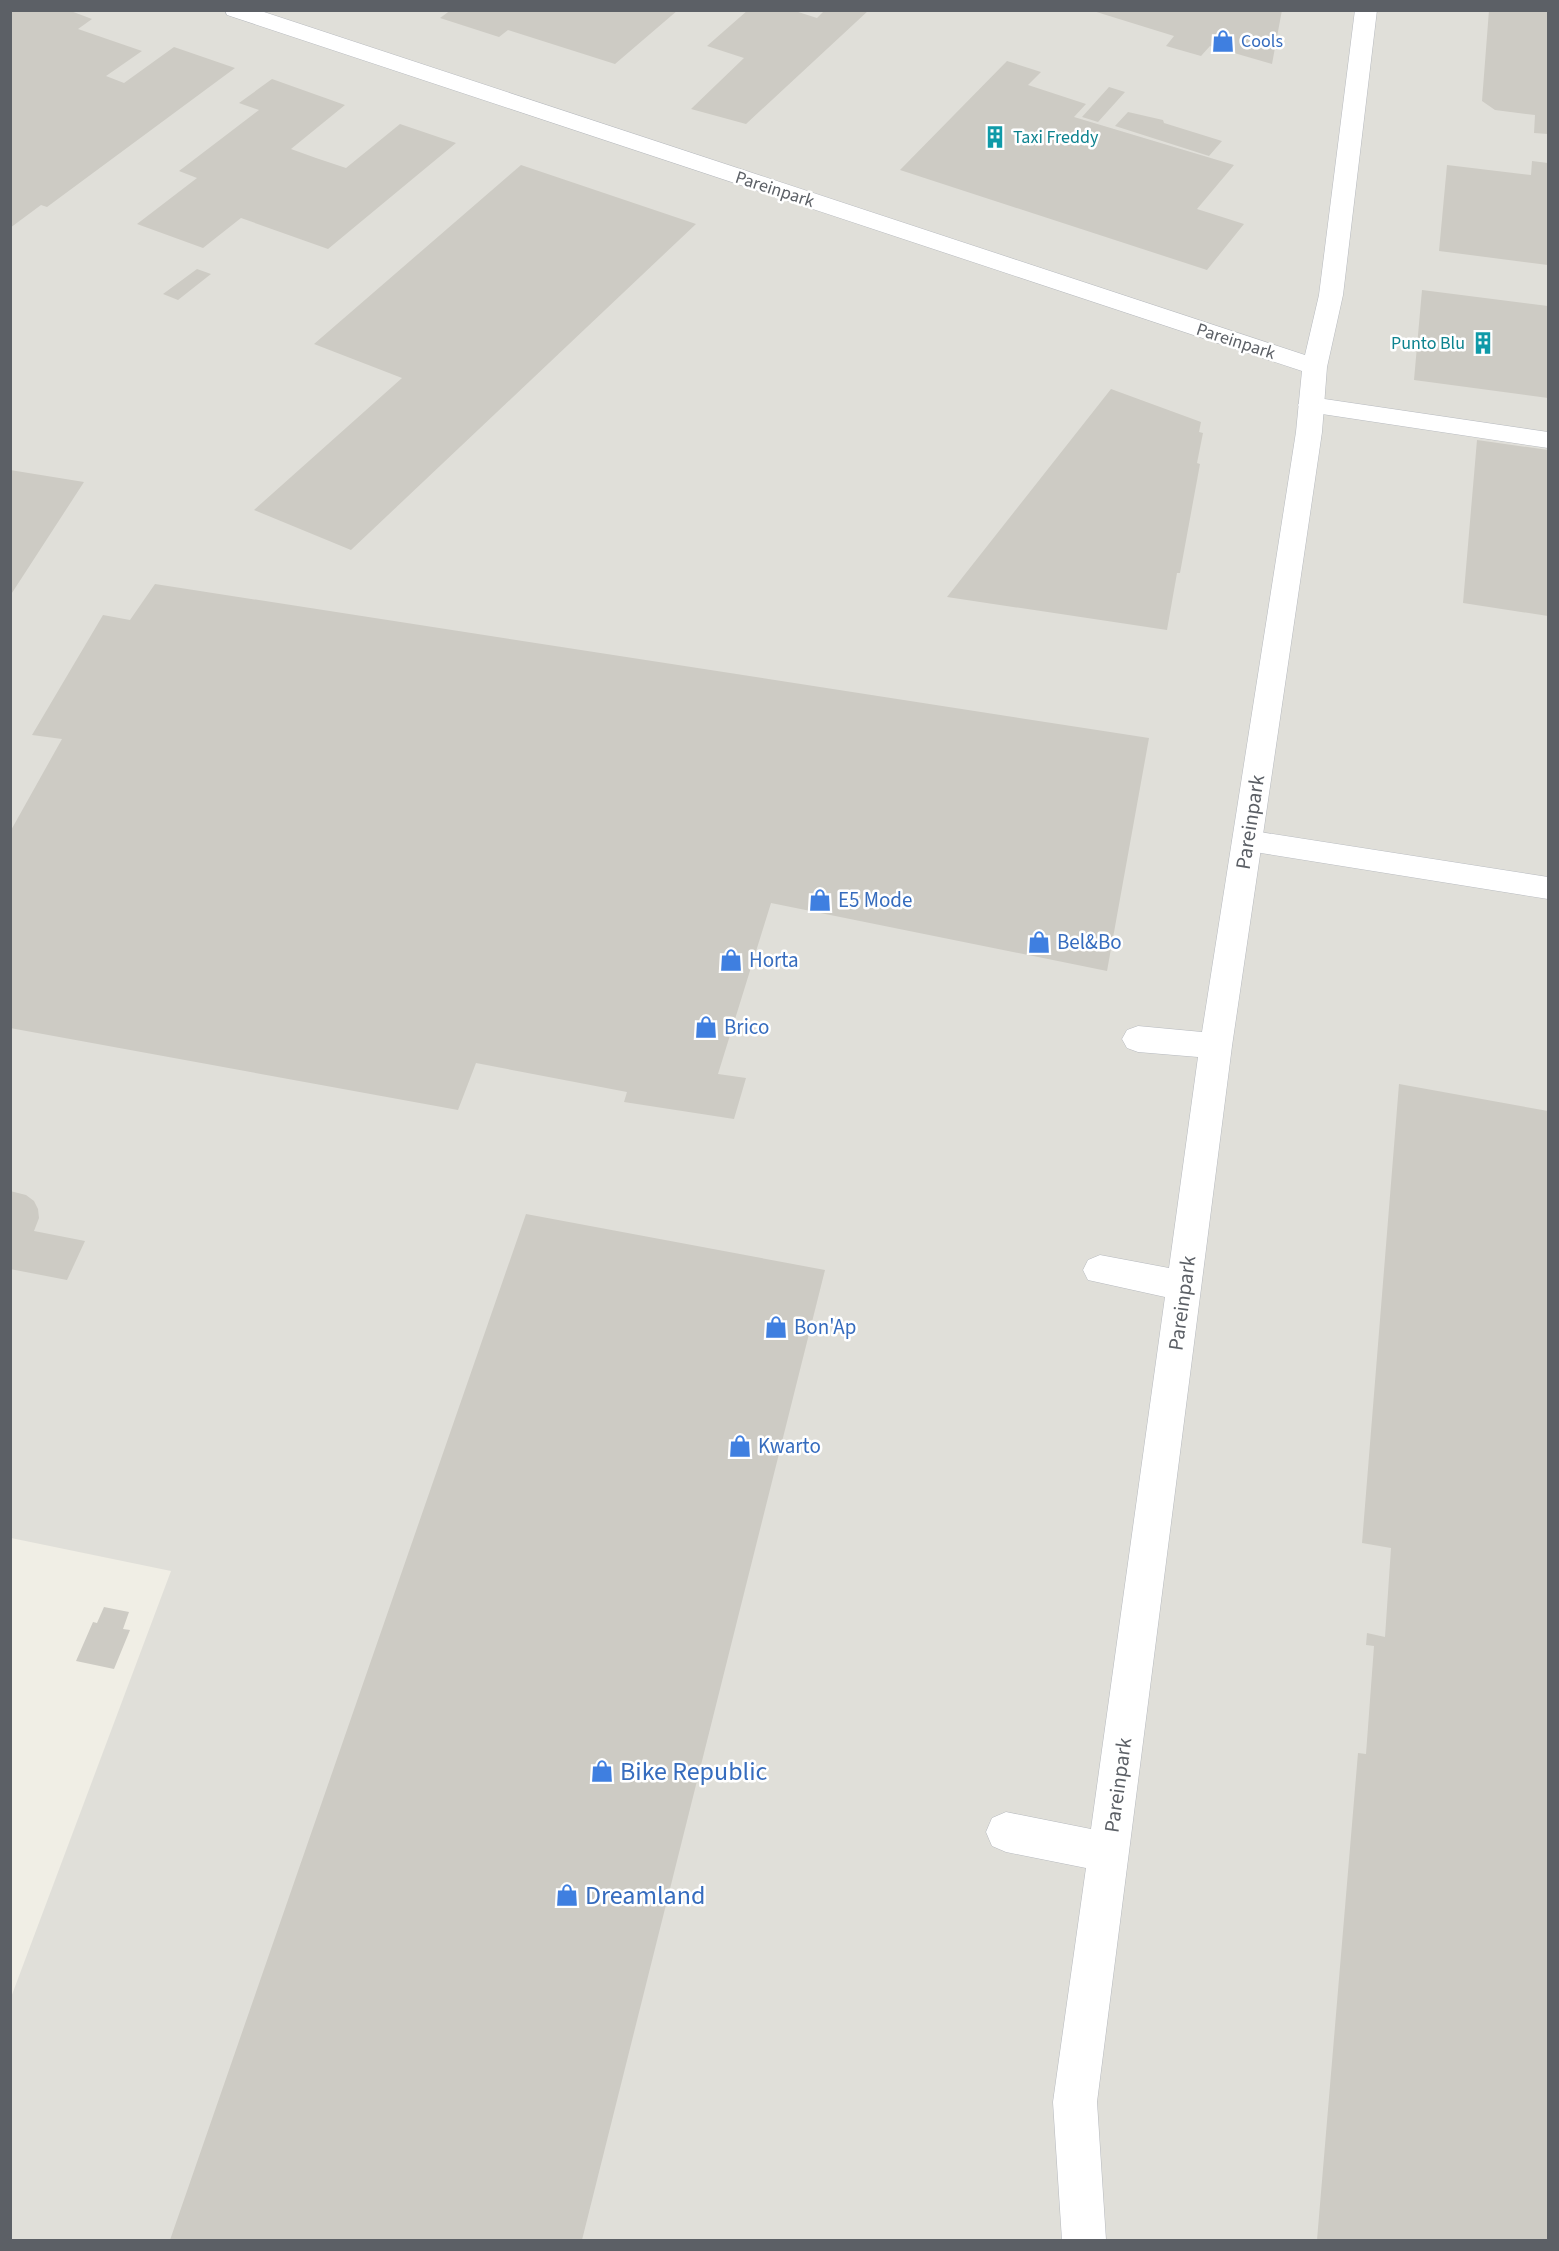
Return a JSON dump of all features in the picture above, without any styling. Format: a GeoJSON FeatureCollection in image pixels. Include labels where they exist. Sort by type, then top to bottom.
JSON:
{"type":"FeatureCollection","features":[{"type":"Feature","properties":{"kind":"street","name":"Pareinpark"},"geometry":{"type":"LineString","coordinates":[[235,10],[1315,367]]}},
{"type":"Feature","properties":{"kind":"street","name":"Pareinpark"},"geometry":{"type":"LineString","coordinates":[[1084,2241],[1075,2102],[1216,1046],[1315,367],[1331,295],[1366,10]]}},
{"type":"Feature","properties":{"kind":"street"},"geometry":{"type":"LineString","coordinates":[[1311,405],[1548,440]]}},
{"type":"Feature","properties":{"kind":"street"},"geometry":{"type":"LineString","coordinates":[[1247,841],[1548,888]]}},
{"type":"Feature","properties":{"kind":"street"},"geometry":{"type":"LineString","coordinates":[[1138,1040],[1216,1046]]}},
{"type":"Feature","properties":{"kind":"street"},"geometry":{"type":"LineString","coordinates":[[1100,1270],[1184,1286]]}},
{"type":"Feature","properties":{"kind":"street"},"geometry":{"type":"LineString","coordinates":[[1006,1832],[1109,1853]]}},
{"type":"Feature","properties":{"kind":"shaded area"},"geometry":{"type":"Polygon","coordinates":[[[11,11],[1548,11],[1548,2240],[11,2240],[10,2000],[171,1571],[11,1538],[11,11]]]}},
{"type":"Feature","properties":{"kind":"building"},"geometry":{"type":"Polygon","coordinates":[[[10,10],[68,10],[92,19],[78,29],[142,51],[106,76],[124,83],[174,47],[235,68],[47,207],[41,205],[10,228],[10,10]]]}},
{"type":"Feature","properties":{"kind":"building"},"geometry":{"type":"Polygon","coordinates":[[[451,10],[678,10],[615,64],[508,30],[499,37],[440,18],[451,10]]]}},
{"type":"Feature","properties":{"kind":"building"},"geometry":{"type":"Polygon","coordinates":[[[748,10],[792,10],[817,18],[825,10],[869,10],[746,124],[691,109],[744,58],[707,46],[748,10]]]}},
{"type":"Feature","properties":{"kind":"building","name":"Cools"},"geometry":{"type":"Polygon","coordinates":[[[1090,10],[1282,10],[1272,64],[1210,46],[1201,56],[1166,46],[1174,36],[1090,10]]]}},
{"type":"Feature","properties":{"kind":"building"},"geometry":{"type":"Polygon","coordinates":[[[1489,10],[1548,10],[1548,134],[1534,133],[1535,115],[1495,110],[1482,101],[1489,10]]]}},
{"type":"Feature","properties":{"kind":"building"},"geometry":{"type":"Polygon","coordinates":[[[1007,61],[1041,72],[1028,85],[1086,104],[1074,117],[1234,165],[1197,209],[1244,224],[1207,270],[900,170],[1007,61]]]}},
{"type":"Feature","properties":{"kind":"building"},"geometry":{"type":"Polygon","coordinates":[[[272,79],[345,105],[291,149],[316,158],[346,168],[400,124],[456,143],[328,249],[241,218],[203,248],[137,224],[197,178],[179,171],[259,110],[239,103],[272,79]]]}},
{"type":"Feature","properties":{"kind":"building"},"geometry":{"type":"Polygon","coordinates":[[[1109,87],[1125,92],[1098,122],[1082,117],[1109,87]]]}},
{"type":"Feature","properties":{"kind":"building"},"geometry":{"type":"Polygon","coordinates":[[[1128,112],[1163,120],[1164,123],[1222,141],[1209,156],[1115,126],[1128,112]]]}},
{"type":"Feature","properties":{"kind":"building"},"geometry":{"type":"Polygon","coordinates":[[[1532,161],[1548,163],[1548,265],[1439,251],[1447,165],[1531,175],[1532,161]]]}},
{"type":"Feature","properties":{"kind":"building"},"geometry":{"type":"Polygon","coordinates":[[[521,165],[696,224],[351,550],[254,510],[402,378],[314,344],[521,165]]]}},
{"type":"Feature","properties":{"kind":"building"},"geometry":{"type":"Polygon","coordinates":[[[197,269],[211,274],[178,300],[163,294],[197,269]]]}},
{"type":"Feature","properties":{"kind":"building","name":"Punto Blu"},"geometry":{"type":"Polygon","coordinates":[[[1422,290],[1548,306],[1548,398],[1414,380],[1422,290]]]}},
{"type":"Feature","properties":{"kind":"building"},"geometry":{"type":"Polygon","coordinates":[[[1111,389],[1201,422],[1199,432],[1203,433],[1197,463],[1200,464],[1167,630],[947,597],[1111,389]]]}},
{"type":"Feature","properties":{"kind":"building"},"geometry":{"type":"Polygon","coordinates":[[[1477,440],[1548,450],[1548,616],[1463,603],[1477,440]]]}},
{"type":"Feature","properties":{"kind":"building"},"geometry":{"type":"Polygon","coordinates":[[[10,470],[84,482],[10,596],[10,470]]]}},
{"type":"Feature","properties":{"kind":"building"},"geometry":{"type":"Polygon","coordinates":[[[155,584],[1149,738],[1107,971],[771,903],[718,1074],[746,1078],[734,1119],[624,1102],[627,1092],[476,1063],[458,1110],[10,1028],[10,832],[62,739],[32,735],[103,615],[130,620],[155,584]]]}},
{"type":"Feature","properties":{"kind":"building"},"geometry":{"type":"Polygon","coordinates":[[[1399,1084],[1548,1111],[1548,2240],[1317,2240],[1358,1753],[1366,1754],[1374,1646],[1366,1645],[1367,1633],[1385,1637],[1391,1548],[1362,1543],[1399,1084]]]}},
{"type":"Feature","properties":{"kind":"building"},"geometry":{"type":"Polygon","coordinates":[[[10,1191],[26,1195],[34,1201],[39,1218],[34,1231],[85,1241],[67,1280],[10,1269],[10,1191]]]}},
{"type":"Feature","properties":{"kind":"building"},"geometry":{"type":"Polygon","coordinates":[[[526,1214],[825,1270],[582,2240],[170,2240],[526,1214]]]}},
{"type":"Feature","properties":{"kind":"building"},"geometry":{"type":"Polygon","coordinates":[[[104,1607],[129,1612],[123,1629],[130,1630],[114,1669],[76,1661],[93,1622],[97,1623],[104,1607]]]}},
{"type":"Feature","properties":{"kind":"place","name":"Cools"},"geometry":{"type":"Point","coordinates":[1223,41]}},
{"type":"Feature","properties":{"kind":"place","name":"Taxi Freddy"},"geometry":{"type":"Point","coordinates":[995,137]}},
{"type":"Feature","properties":{"kind":"place","name":"Punto Blu"},"geometry":{"type":"Point","coordinates":[1483,343]}},
{"type":"Feature","properties":{"kind":"place","name":"E5 Mode"},"geometry":{"type":"Point","coordinates":[820,900]}},
{"type":"Feature","properties":{"kind":"place","name":"Bel&Bo"},"geometry":{"type":"Point","coordinates":[1039,942]}},
{"type":"Feature","properties":{"kind":"place","name":"Horta"},"geometry":{"type":"Point","coordinates":[731,960]}},
{"type":"Feature","properties":{"kind":"place","name":"Brico"},"geometry":{"type":"Point","coordinates":[706,1027]}},
{"type":"Feature","properties":{"kind":"place","name":"Bon'Ap"},"geometry":{"type":"Point","coordinates":[776,1327]}},
{"type":"Feature","properties":{"kind":"place","name":"Kwarto"},"geometry":{"type":"Point","coordinates":[740,1446]}},
{"type":"Feature","properties":{"kind":"place","name":"Bike Republic"},"geometry":{"type":"Point","coordinates":[602,1771]}},
{"type":"Feature","properties":{"kind":"place","name":"Dreamland"},"geometry":{"type":"Point","coordinates":[567,1895]}}]}
